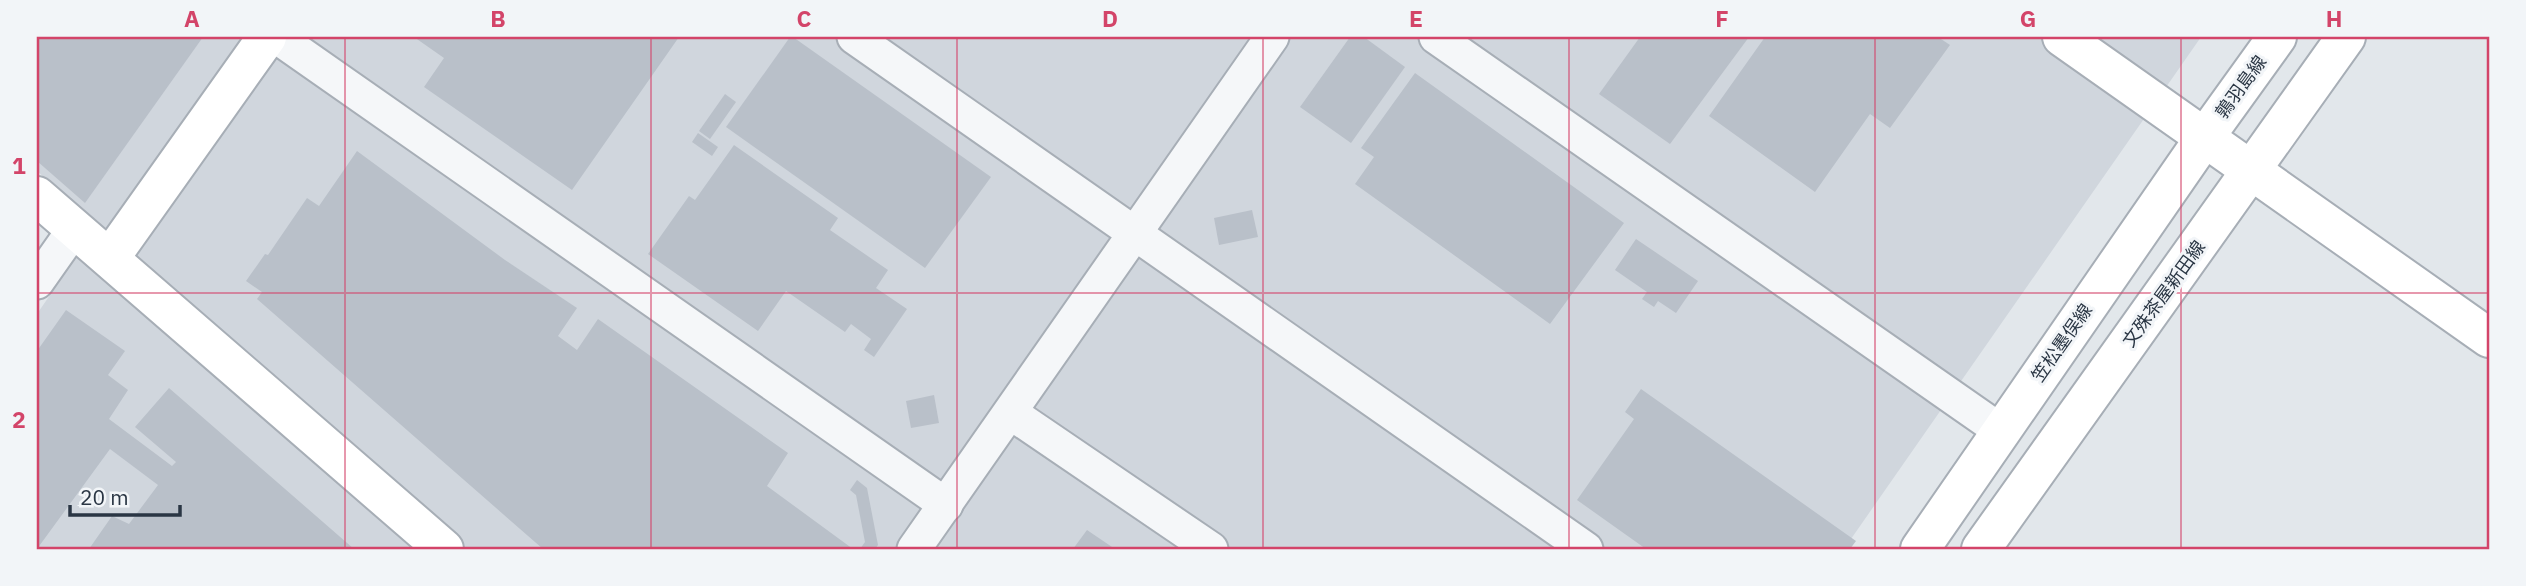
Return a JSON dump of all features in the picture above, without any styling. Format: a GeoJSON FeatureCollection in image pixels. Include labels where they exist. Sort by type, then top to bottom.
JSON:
{"type":"FeatureCollection","features":[{"type":"Feature","properties":{"kind":"main road"},"geometry":{"type":"LineString","coordinates":[[110,258],[267,37]]}},
{"type":"Feature","properties":{"kind":"main road"},"geometry":{"type":"LineString","coordinates":[[2062,37],[2489,338]]}},
{"type":"Feature","properties":{"kind":"main road","name":"鶉羽島線"},"geometry":{"type":"LineString","coordinates":[[2205,137],[2277,37]]}},
{"type":"Feature","properties":{"kind":"main road","name":"文殊茶屋新田線"},"geometry":{"type":"LineString","coordinates":[[1981,549],[2346,37]]}},
{"type":"Feature","properties":{"kind":"main road","name":"笠松墨俣線"},"geometry":{"type":"LineString","coordinates":[[1920,549],[2205,137]]}},
{"type":"Feature","properties":{"kind":"main road"},"geometry":{"type":"LineString","coordinates":[[37,195],[444,549]]}},
{"type":"Feature","properties":{"kind":"street"},"geometry":{"type":"LineString","coordinates":[[277,37],[946,505]]}},
{"type":"Feature","properties":{"kind":"street"},"geometry":{"type":"LineString","coordinates":[[854,37],[1586,549]]}},
{"type":"Feature","properties":{"kind":"street"},"geometry":{"type":"LineString","coordinates":[[914,549],[1272,37]]}},
{"type":"Feature","properties":{"kind":"street"},"geometry":{"type":"LineString","coordinates":[[1436,37],[2001,431]]}},
{"type":"Feature","properties":{"kind":"street"},"geometry":{"type":"LineString","coordinates":[[37,282],[75,228]]}},
{"type":"Feature","properties":{"kind":"street"},"geometry":{"type":"LineString","coordinates":[[1011,413],[1210,549]]}},
{"type":"Feature","properties":{"kind":"shaded area"},"geometry":{"type":"Polygon","coordinates":[[[37,37],[2201,37],[1844,549],[37,549],[37,314],[98,225],[37,171],[37,37]]]}},
{"type":"Feature","properties":{"kind":"building"},"geometry":{"type":"Polygon","coordinates":[[[37,37],[203,37],[85,203],[37,161],[37,37]]]}},
{"type":"Feature","properties":{"kind":"building"},"geometry":{"type":"Polygon","coordinates":[[[414,37],[679,37],[572,190],[424,87],[444,58],[414,37]]]}},
{"type":"Feature","properties":{"kind":"building"},"geometry":{"type":"Polygon","coordinates":[[[790,37],[991,177],[925,268],[726,127],[790,37]]]}},
{"type":"Feature","properties":{"kind":"building"},"geometry":{"type":"Polygon","coordinates":[[[1350,37],[1364,37],[1405,67],[1351,143],[1300,107],[1350,37]]]}},
{"type":"Feature","properties":{"kind":"building"},"geometry":{"type":"Polygon","coordinates":[[[1640,37],[1749,37],[1670,144],[1599,94],[1640,37]]]}},
{"type":"Feature","properties":{"kind":"building"},"geometry":{"type":"Polygon","coordinates":[[[1765,37],[1938,37],[1950,45],[1890,128],[1870,114],[1815,192],[1709,116],[1765,37]]]}},
{"type":"Feature","properties":{"kind":"building"},"geometry":{"type":"Polygon","coordinates":[[[1415,73],[1624,223],[1550,324],[1355,184],[1374,157],[1361,148],[1415,73]]]}},
{"type":"Feature","properties":{"kind":"building"},"geometry":{"type":"Polygon","coordinates":[[[725,94],[736,102],[710,139],[699,131],[725,94]]]}},
{"type":"Feature","properties":{"kind":"building"},"geometry":{"type":"Polygon","coordinates":[[[698,133],[718,147],[712,156],[692,142],[698,133]]]}},
{"type":"Feature","properties":{"kind":"building"},"geometry":{"type":"Polygon","coordinates":[[[734,145],[838,218],[830,230],[888,270],[876,288],[907,309],[874,357],[864,350],[871,339],[851,324],[845,332],[786,291],[758,331],[648,254],[689,196],[695,200],[734,145]]]}},
{"type":"Feature","properties":{"kind":"building"},"geometry":{"type":"Polygon","coordinates":[[[357,151],[505,260],[577,308],[558,336],[577,350],[598,319],[788,453],[767,486],[853,549],[543,549],[257,299],[262,292],[246,281],[265,254],[268,255],[307,198],[319,206],[357,151]]]}},
{"type":"Feature","properties":{"kind":"building"},"geometry":{"type":"Polygon","coordinates":[[[1252,210],[1258,237],[1219,245],[1214,218],[1252,210]]]}},
{"type":"Feature","properties":{"kind":"building"},"geometry":{"type":"Polygon","coordinates":[[[1636,239],[1698,281],[1676,313],[1658,301],[1654,307],[1642,299],[1647,292],[1615,270],[1636,239]]]}},
{"type":"Feature","properties":{"kind":"building"},"geometry":{"type":"Polygon","coordinates":[[[66,310],[125,351],[108,375],[128,390],[109,419],[172,466],[176,462],[135,427],[169,388],[354,549],[89,549],[112,516],[129,524],[158,485],[110,449],[37,549],[37,351],[66,310]]]}},
{"type":"Feature","properties":{"kind":"building"},"geometry":{"type":"Polygon","coordinates":[[[1641,389],[1856,541],[1850,549],[1646,549],[1577,500],[1634,419],[1625,412],[1641,389]]]}},
{"type":"Feature","properties":{"kind":"building"},"geometry":{"type":"Polygon","coordinates":[[[934,395],[939,423],[911,428],[906,401],[934,395]]]}},
{"type":"Feature","properties":{"kind":"building"},"geometry":{"type":"Polygon","coordinates":[[[857,480],[867,488],[878,545],[875,549],[860,549],[865,542],[856,495],[850,490],[857,480]]]}},
{"type":"Feature","properties":{"kind":"building"},"geometry":{"type":"Polygon","coordinates":[[[1087,530],[1115,549],[1073,549],[1087,530]]]}}]}
